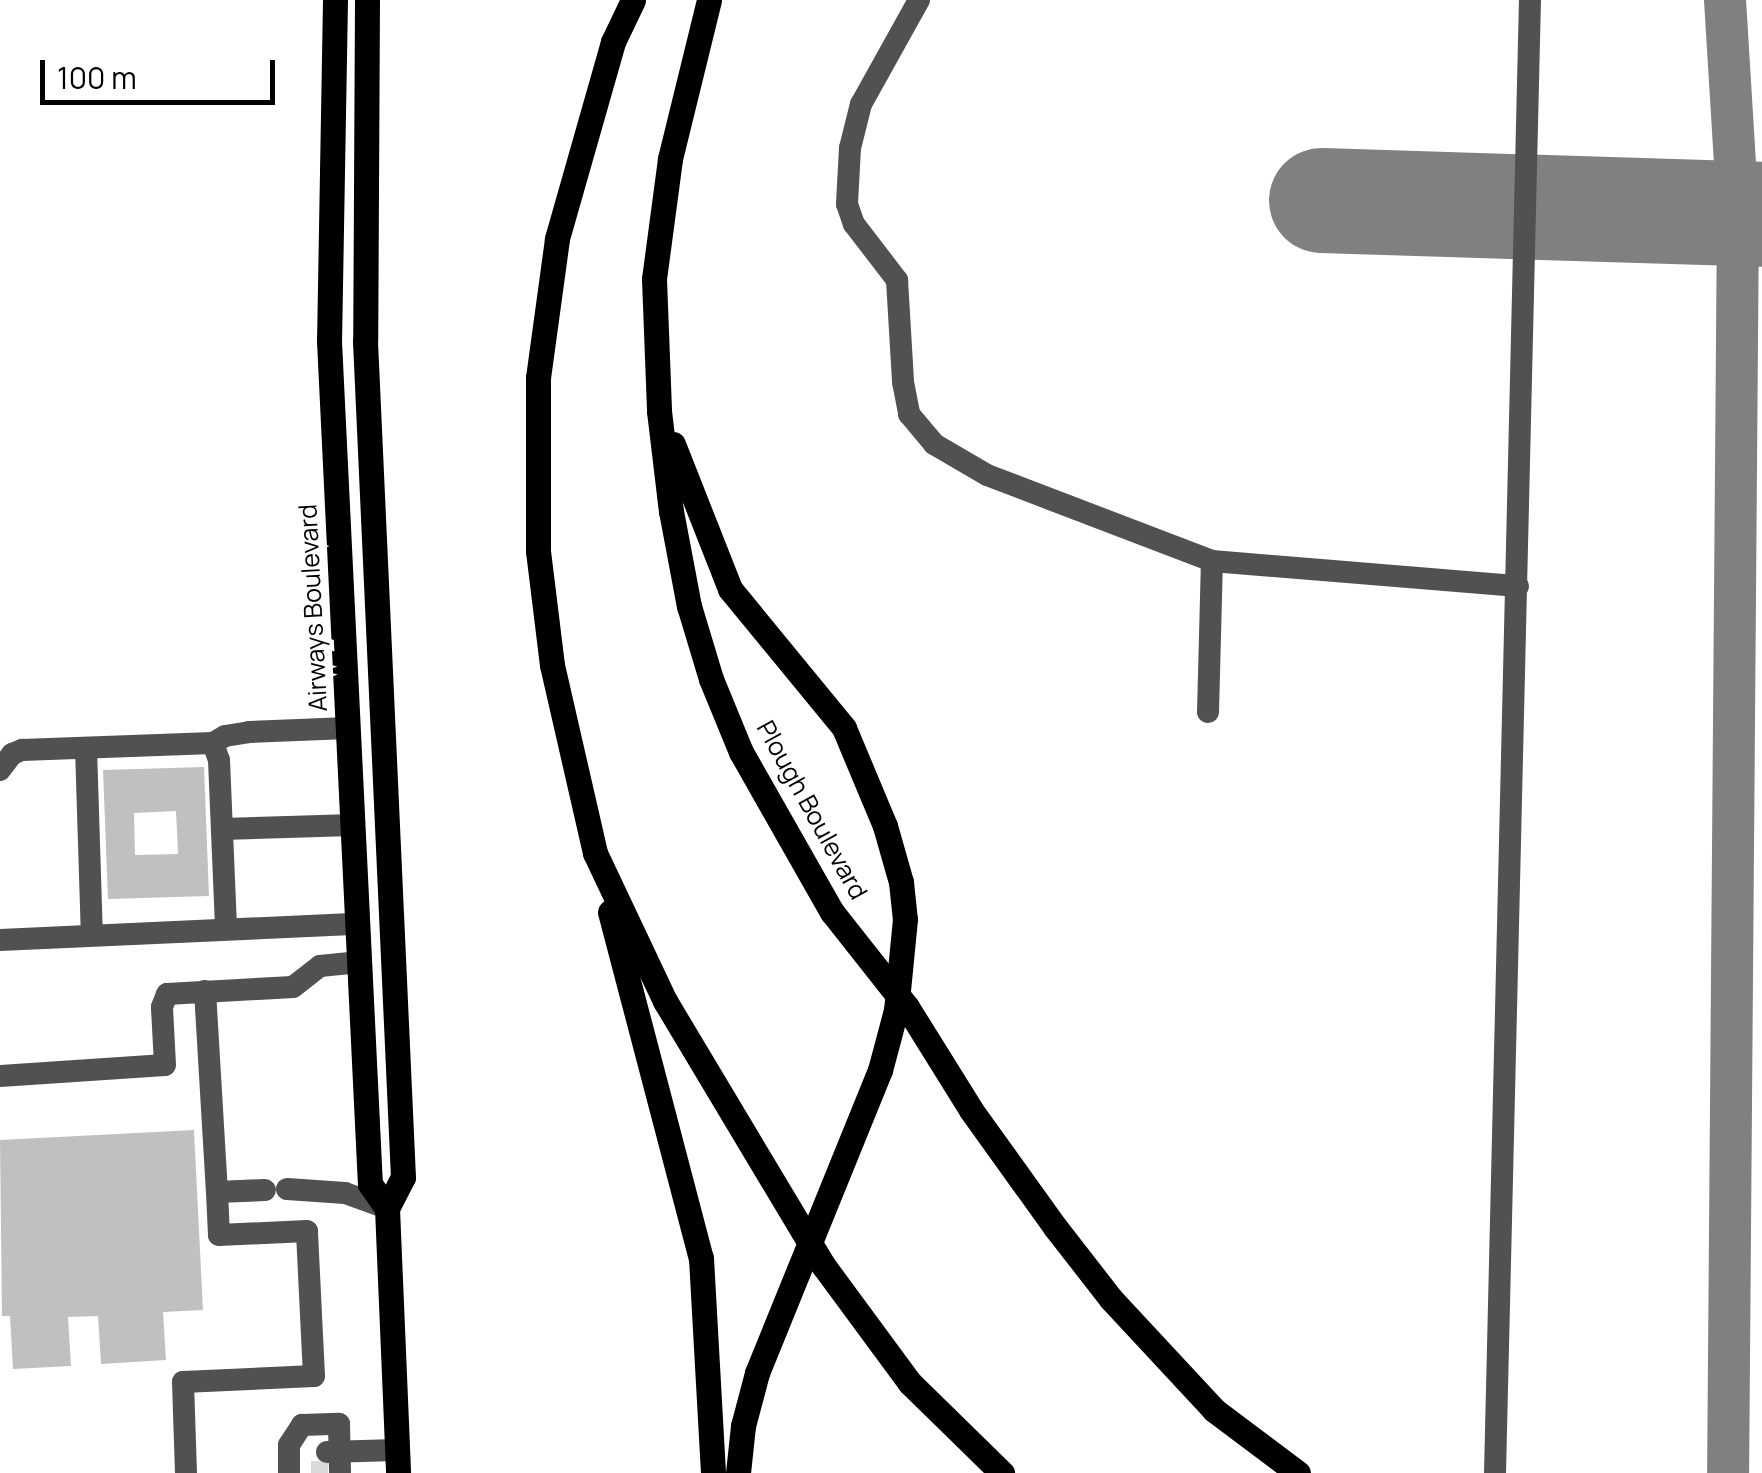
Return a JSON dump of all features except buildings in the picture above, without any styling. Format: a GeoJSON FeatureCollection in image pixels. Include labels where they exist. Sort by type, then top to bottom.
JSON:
{"type":"FeatureCollection","features":[{"type":"Feature","properties":{"kind":"main road","name":"Airways Boulevard"},"geometry":{"type":"LineString","coordinates":[[335,0],[330,342],[370,1184],[387,1208]]}},
{"type":"Feature","properties":{"kind":"main road","name":"Airways Boulevard"},"geometry":{"type":"LineString","coordinates":[[367,0],[365,341],[404,1177],[387,1208],[398,1462]]}},
{"type":"Feature","properties":{"kind":"main road"},"geometry":{"type":"LineString","coordinates":[[632,0],[613,42],[557,239],[538,378],[540,570],[552,665],[596,854],[702,1258],[712,1392],[713,1473]]}},
{"type":"Feature","properties":{"kind":"main road","name":"Plough Boulevard"},"geometry":{"type":"LineString","coordinates":[[710,0],[670,159],[654,278],[659,411],[689,606],[740,752],[832,912],[907,1007],[971,1110],[1110,1299],[1214,1410],[1267,1451]]}},
{"type":"Feature","properties":{"kind":"main road"},"geometry":{"type":"LineString","coordinates":[[659,411],[730,589],[844,728],[885,826],[901,882],[902,968],[880,1070],[780,1308],[743,1426],[738,1473]]}},
{"type":"Feature","properties":{"kind":"main road"},"geometry":{"type":"LineString","coordinates":[[596,854],[665,1001],[823,1265],[910,1383],[1002,1473]]}},
{"type":"Feature","properties":{"kind":"main road"},"geometry":{"type":"LineString","coordinates":[[704,1473],[712,1392]]}},
{"type":"Feature","properties":{"kind":"main road"},"geometry":{"type":"LineString","coordinates":[[1267,1451],[1298,1473]]}},
{"type":"Feature","properties":{"kind":"main road"},"geometry":{"type":"LineString","coordinates":[[1267,1451],[1313,1473]]}},
{"type":"Feature","properties":{"kind":"lane"},"geometry":{"type":"LineString","coordinates":[[918,0],[861,104],[850,148],[847,204],[854,224],[896,280],[902,382],[910,414],[934,444],[988,475],[1212,561],[1518,586]]}},
{"type":"Feature","properties":{"kind":"lane"},"geometry":{"type":"LineString","coordinates":[[1496,1473],[1530,0]]}},
{"type":"Feature","properties":{"kind":"lane"},"geometry":{"type":"LineString","coordinates":[[1208,712],[1212,561]]}},
{"type":"Feature","properties":{"kind":"lane"},"geometry":{"type":"LineString","coordinates":[[0,770],[12,754],[22,750],[213,744],[225,736],[249,732],[348,728]]}},
{"type":"Feature","properties":{"kind":"lane"},"geometry":{"type":"LineString","coordinates":[[213,744],[219,760],[226,927]]}},
{"type":"Feature","properties":{"kind":"lane"},"geometry":{"type":"LineString","coordinates":[[86,748],[92,934]]}},
{"type":"Feature","properties":{"kind":"lane"},"geometry":{"type":"LineString","coordinates":[[222,829],[353,825]]}},
{"type":"Feature","properties":{"kind":"lane"},"geometry":{"type":"LineString","coordinates":[[0,940],[358,924]]}},
{"type":"Feature","properties":{"kind":"lane"},"geometry":{"type":"LineString","coordinates":[[0,1076],[165,1064],[164,996],[293,986],[320,966],[360,962]]}},
{"type":"Feature","properties":{"kind":"lane"},"geometry":{"type":"LineString","coordinates":[[186,1473],[183,1382],[314,1376],[307,1231],[219,1235],[205,991]]}},
{"type":"Feature","properties":{"kind":"lane"},"geometry":{"type":"LineString","coordinates":[[217,1192],[345,1194],[387,1208]]}},
{"type":"Feature","properties":{"kind":"lane"},"geometry":{"type":"LineString","coordinates":[[316,1464],[398,1462]]}},
{"type":"Feature","properties":{"kind":"taxiway"},"geometry":{"type":"LineString","coordinates":[[1725,0],[1738,213],[1728,1473]]}},
{"type":"Feature","properties":{"kind":"runway"},"geometry":{"type":"LineString","coordinates":[[1321,200],[1762,214]]}},
{"type":"Feature","properties":{"kind":"tunnel"},"geometry":{"type":"LineString","coordinates":[[311,1472],[328,1472]]}}]}
